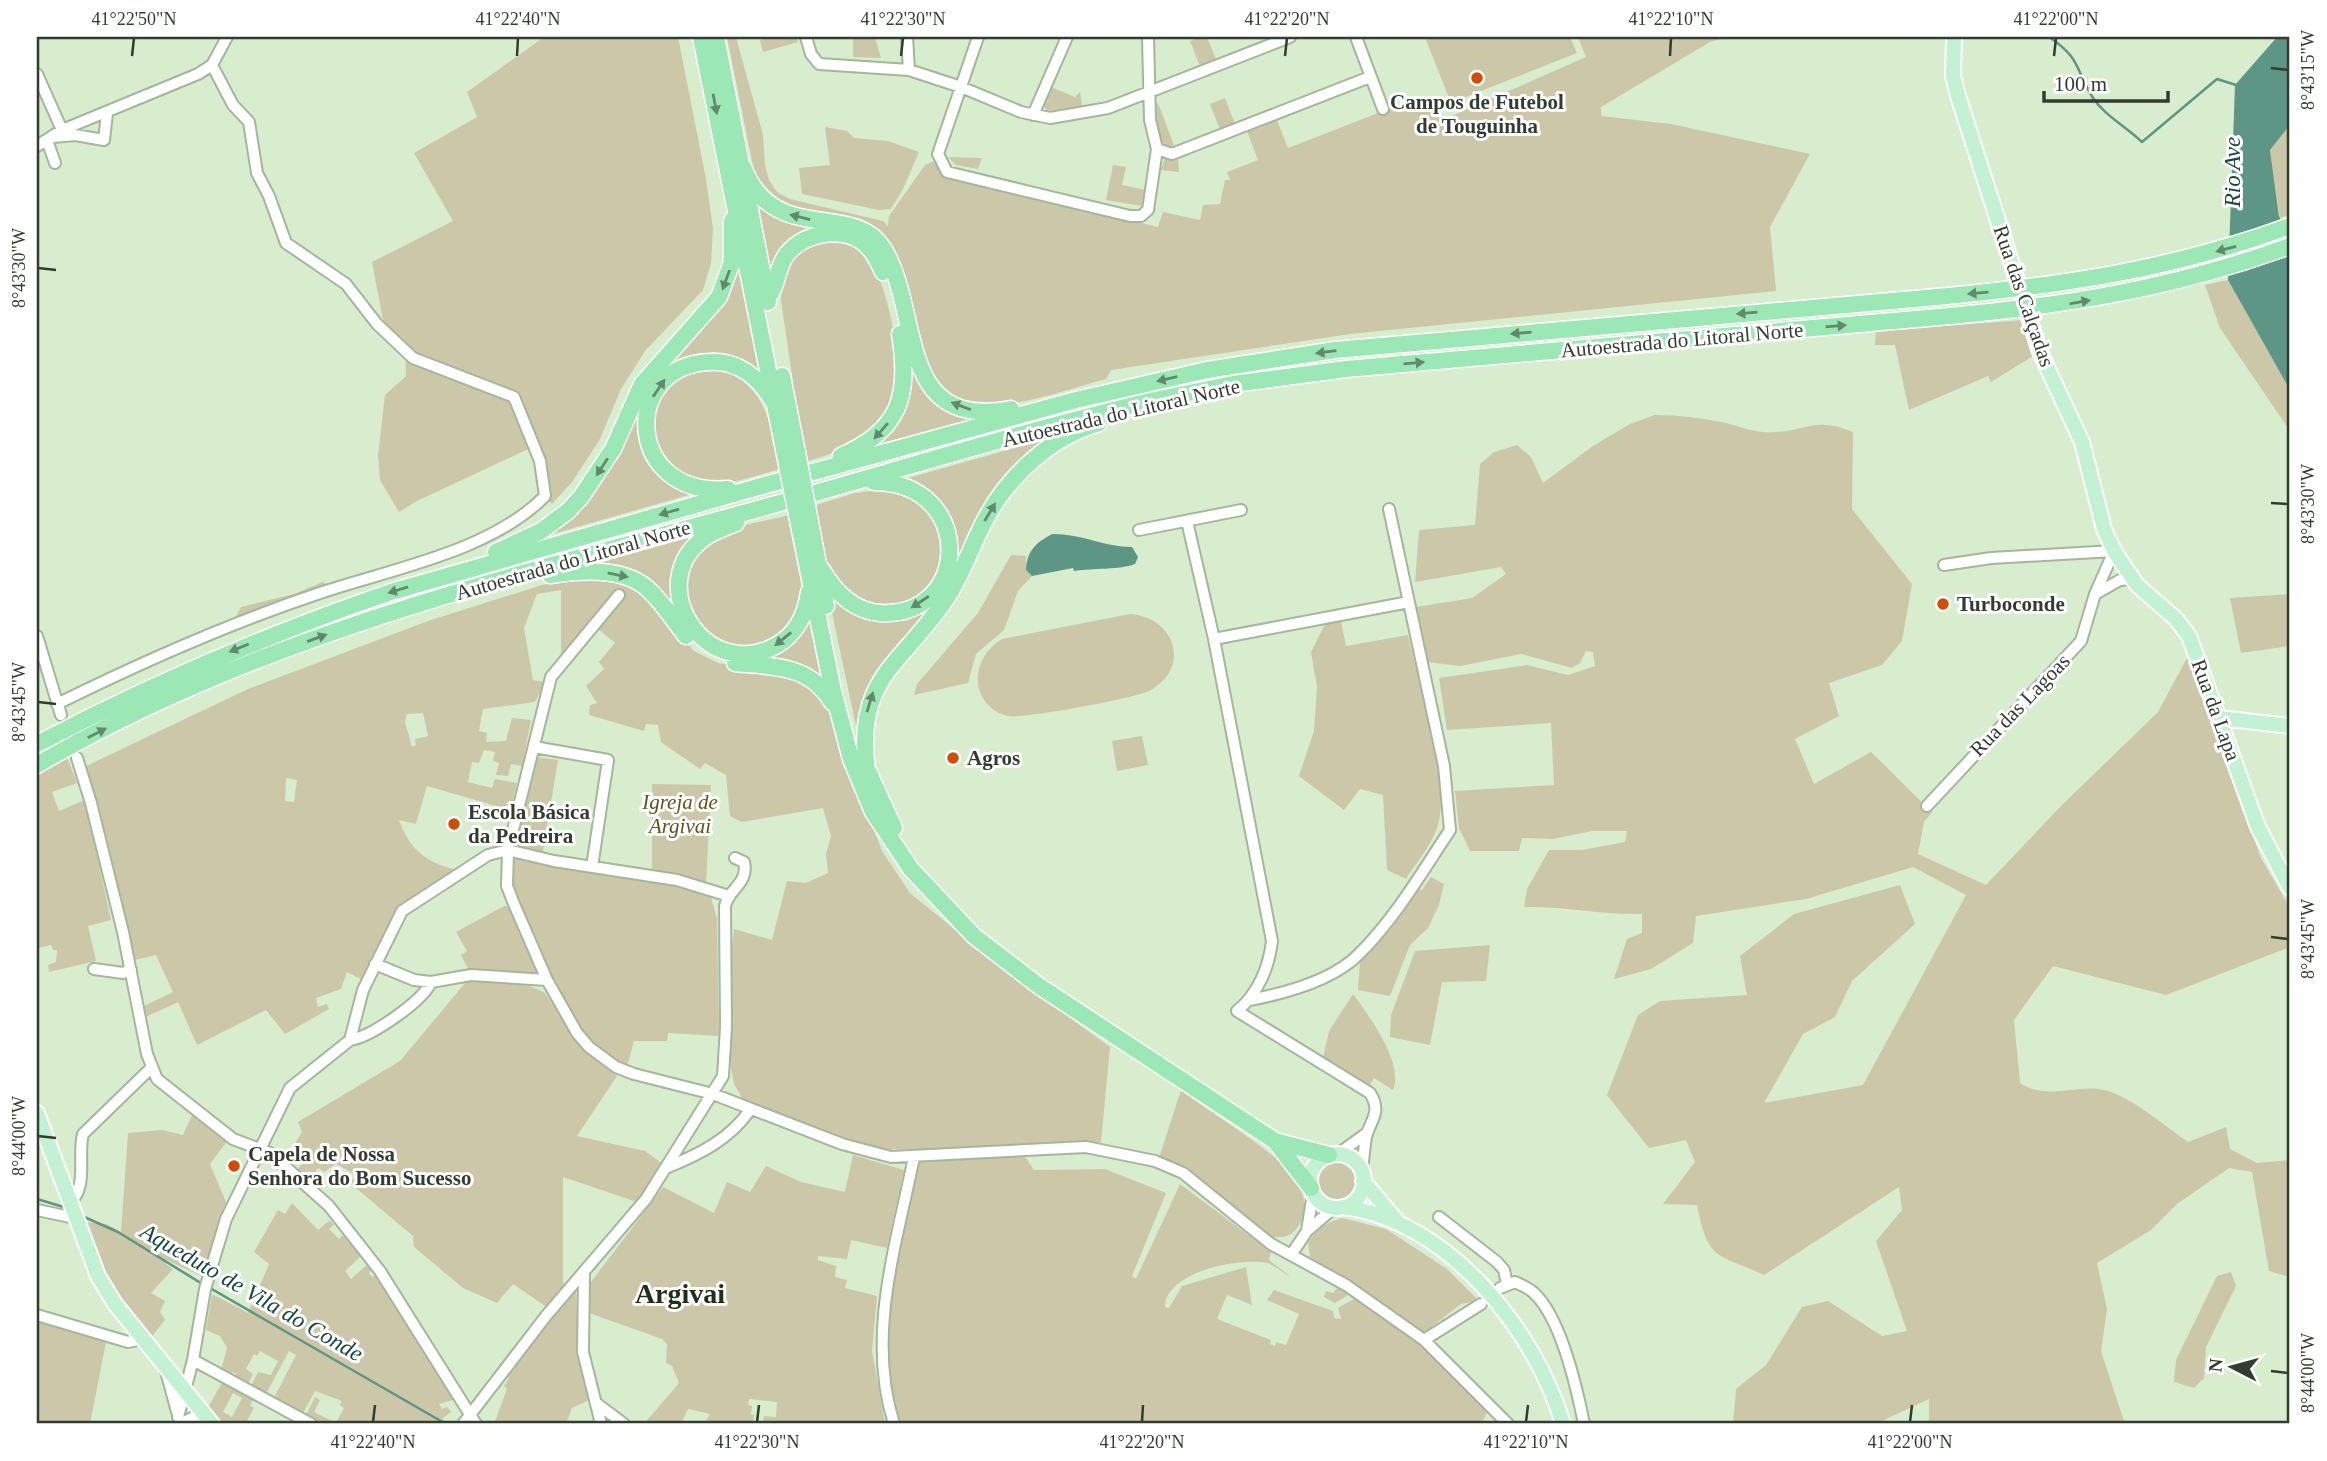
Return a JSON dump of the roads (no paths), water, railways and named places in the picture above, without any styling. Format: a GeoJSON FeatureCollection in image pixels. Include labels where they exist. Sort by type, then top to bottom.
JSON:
{"type":"FeatureCollection","features":[{"type":"Feature","properties":{"kind":"highway"},"geometry":{"type":"LineString","coordinates":[[701,37],[777,408],[791,454]]}},
{"type":"Feature","properties":{"kind":"highway"},"geometry":{"type":"LineString","coordinates":[[716,37],[767,298],[791,454],[805,524],[810,579],[839,716],[851,759],[873,812],[904,861],[974,936],[1021,974],[1275,1141],[1312,1191]]}},
{"type":"Feature","properties":{"kind":"highway"},"geometry":{"type":"LineString","coordinates":[[743,167],[754,190],[782,212],[860,230],[882,246],[895,274],[918,365],[929,387],[951,404],[984,412],[1076,400]]}},
{"type":"Feature","properties":{"kind":"highway"},"geometry":{"type":"LineString","coordinates":[[464,570],[465,563],[541,531],[568,511],[581,497],[613,449],[642,383],[719,297],[732,262],[732,221],[737,214]]}},
{"type":"Feature","properties":{"kind":"highway","name":"Autoestrada do Litoral Norte"},"geometry":{"type":"LineString","coordinates":[[37,744],[207,661],[302,622],[464,570],[1076,400],[1207,370],[1335,350],[2051,286],[2141,271],[2234,247],[2290,226]]}},
{"type":"Feature","properties":{"kind":"highway"},"geometry":{"type":"LineString","coordinates":[[767,298],[774,291],[776,277],[786,255],[801,242],[823,234],[835,234],[861,241],[876,257],[887,281],[905,363],[905,391],[883,430],[868,444],[794,477]]}},
{"type":"Feature","properties":{"kind":"highway","name":"Autoestrada do Litoral Norte"},"geometry":{"type":"LineString","coordinates":[[37,765],[164,701],[262,659],[367,620],[529,572],[1150,401],[1233,384],[1346,369],[2051,307],[2143,290],[2236,266],[2290,246]]}},
{"type":"Feature","properties":{"kind":"highway"},"geometry":{"type":"LineString","coordinates":[[758,487],[711,491],[674,480],[652,455],[645,422],[649,404],[663,380],[680,367],[718,361],[750,374],[762,384],[777,408]]}},
{"type":"Feature","properties":{"kind":"highway"},"geometry":{"type":"LineString","coordinates":[[867,770],[865,725],[874,690],[891,663],[938,611],[951,591],[999,497],[1015,477],[1052,446],[1082,428],[1146,409],[1150,401]]}},
{"type":"Feature","properties":{"kind":"highway"},"geometry":{"type":"LineString","coordinates":[[805,524],[827,579],[841,595],[860,608],[876,613],[903,611],[927,599],[943,579],[948,567],[950,540],[936,507],[906,486],[862,481]]}},
{"type":"Feature","properties":{"kind":"highway"},"geometry":{"type":"LineString","coordinates":[[800,498],[705,537],[689,554],[679,580],[684,617],[697,635],[713,647],[735,654],[762,653],[781,643],[800,622],[808,601],[810,579]]}},
{"type":"Feature","properties":{"kind":"highway"},"geometry":{"type":"LineString","coordinates":[[817,558],[843,696],[867,770],[895,830],[934,894]]}},
{"type":"Feature","properties":{"kind":"highway"},"geometry":{"type":"LineString","coordinates":[[529,572],[534,577],[571,571],[629,577],[648,589],[694,646],[735,663],[797,670],[822,688],[839,716]]}},
{"type":"Feature","properties":{"kind":"highway"},"geometry":{"type":"LineString","coordinates":[[1275,1141],[1334,1154]]}},
{"type":"Feature","properties":{"kind":"main road","name":"Rua das Calçadas"},"geometry":{"type":"LineString","coordinates":[[1954,37],[1954,76],[1958,96],[2040,352],[2082,442],[2104,528],[2113,551]]}},
{"type":"Feature","properties":{"kind":"main road","name":"Rua da Lapa"},"geometry":{"type":"LineString","coordinates":[[2113,551],[2132,579],[2176,619],[2189,636],[2258,827],[2290,888]]}},
{"type":"Feature","properties":{"kind":"main road"},"geometry":{"type":"LineString","coordinates":[[2219,718],[2290,726]]}},
{"type":"Feature","properties":{"kind":"main road"},"geometry":{"type":"LineString","coordinates":[[37,1113],[98,1276],[203,1420]]}},
{"type":"Feature","properties":{"kind":"main road"},"geometry":{"type":"LineString","coordinates":[[1397,1221],[1321,1202],[1312,1191],[1310,1177],[1315,1164],[1334,1154],[1353,1160],[1397,1221],[1454,1261],[1499,1304],[1534,1355],[1563,1424]]}},
{"type":"Feature","properties":{"kind":"main road"},"geometry":{"type":"LineString","coordinates":[[1339,1207],[1358,1197],[1363,1177]]}},
{"type":"Feature","properties":{"kind":"street"},"geometry":{"type":"LineString","coordinates":[[37,146],[61,131],[198,74],[212,65],[227,37]]}},
{"type":"Feature","properties":{"kind":"street"},"geometry":{"type":"LineString","coordinates":[[806,37],[811,54],[819,64],[909,70],[1033,115],[1050,118],[1108,108],[1290,37]]}},
{"type":"Feature","properties":{"kind":"street"},"geometry":{"type":"LineString","coordinates":[[907,37],[909,70]]}},
{"type":"Feature","properties":{"kind":"street"},"geometry":{"type":"LineString","coordinates":[[1033,115],[1067,37]]}},
{"type":"Feature","properties":{"kind":"street"},"geometry":{"type":"LineString","coordinates":[[975,38],[938,154],[947,172],[1129,216],[1141,216],[1148,210],[1157,149],[1150,120],[1148,37]]}},
{"type":"Feature","properties":{"kind":"street"},"geometry":{"type":"LineString","coordinates":[[1356,37],[1383,109]]}},
{"type":"Feature","properties":{"kind":"street"},"geometry":{"type":"LineString","coordinates":[[57,704],[115,675],[264,613],[405,568],[476,540],[518,519],[545,496],[540,461],[514,397],[413,358],[377,324],[346,285],[286,243],[270,196],[257,173],[249,122],[233,104],[212,65]]}},
{"type":"Feature","properties":{"kind":"street"},"geometry":{"type":"LineString","coordinates":[[37,74],[61,131]]}},
{"type":"Feature","properties":{"kind":"street"},"geometry":{"type":"LineString","coordinates":[[1157,149],[1172,154],[1370,77]]}},
{"type":"Feature","properties":{"kind":"street"},"geometry":{"type":"LineString","coordinates":[[49,139],[75,135],[104,140],[107,113]]}},
{"type":"Feature","properties":{"kind":"street"},"geometry":{"type":"LineString","coordinates":[[49,139],[55,163]]}},
{"type":"Feature","properties":{"kind":"street"},"geometry":{"type":"LineString","coordinates":[[1250,1000],[1278,995],[1324,976],[1357,956],[1385,923],[1450,830],[1444,766],[1389,509]]}},
{"type":"Feature","properties":{"kind":"street"},"geometry":{"type":"LineString","coordinates":[[1139,530],[1241,510]]}},
{"type":"Feature","properties":{"kind":"street"},"geometry":{"type":"LineString","coordinates":[[1187,521],[1214,639],[1272,941],[1270,958],[1250,1000],[1237,1011],[1370,1093],[1376,1103],[1376,1115],[1367,1133],[1363,1177]]}},
{"type":"Feature","properties":{"kind":"street"},"geometry":{"type":"LineString","coordinates":[[1944,565],[1992,558],[2113,551]]}},
{"type":"Feature","properties":{"kind":"street","name":"Rua das Lagoas"},"geometry":{"type":"LineString","coordinates":[[1927,806],[2081,640],[2095,594],[2113,551]]}},
{"type":"Feature","properties":{"kind":"street"},"geometry":{"type":"LineString","coordinates":[[2095,594],[2117,581],[2132,579]]}},
{"type":"Feature","properties":{"kind":"street"},"geometry":{"type":"LineString","coordinates":[[619,595],[551,677],[508,850],[508,886],[547,980],[577,1033],[616,1067],[713,1094],[842,1144],[891,1157],[1086,1147],[1122,1152],[1155,1161],[1183,1173],[1271,1244],[1346,1285],[1424,1340],[1508,1424]]}},
{"type":"Feature","properties":{"kind":"street"},"geometry":{"type":"LineString","coordinates":[[1214,639],[1409,602]]}},
{"type":"Feature","properties":{"kind":"street"},"geometry":{"type":"LineString","coordinates":[[37,636],[61,715]]}},
{"type":"Feature","properties":{"kind":"street"},"geometry":{"type":"LineString","coordinates":[[534,747],[608,760],[592,867]]}},
{"type":"Feature","properties":{"kind":"street"},"geometry":{"type":"LineString","coordinates":[[77,758],[91,803],[131,970],[151,1068],[164,1087],[189,1106],[233,1139],[270,1153],[312,1189],[361,1244],[470,1422],[546,1316],[584,1273],[668,1167],[723,1076],[726,1027],[724,915],[729,896],[744,878],[745,865],[736,858]]}},
{"type":"Feature","properties":{"kind":"street"},"geometry":{"type":"LineString","coordinates":[[350,1041],[363,990],[402,911],[488,855],[508,850],[677,880],[729,896]]}},
{"type":"Feature","properties":{"kind":"street"},"geometry":{"type":"LineString","coordinates":[[375,964],[414,980],[432,982],[471,975],[547,980]]}},
{"type":"Feature","properties":{"kind":"street"},"geometry":{"type":"LineString","coordinates":[[94,969],[122,973],[131,970]]}},
{"type":"Feature","properties":{"kind":"street"},"geometry":{"type":"LineString","coordinates":[[179,1422],[215,1250],[226,1219],[290,1088],[350,1041],[374,1030],[409,1006],[427,992],[432,982]]}},
{"type":"Feature","properties":{"kind":"street"},"geometry":{"type":"LineString","coordinates":[[69,1203],[75,1198],[79,1185],[83,1134],[151,1068]]}},
{"type":"Feature","properties":{"kind":"street"},"geometry":{"type":"LineString","coordinates":[[668,1167],[694,1157],[723,1138],[740,1124],[750,1110]]}},
{"type":"Feature","properties":{"kind":"street"},"geometry":{"type":"LineString","coordinates":[[1334,1154],[1367,1133]]}},
{"type":"Feature","properties":{"kind":"street"},"geometry":{"type":"LineString","coordinates":[[894,1424],[887,1401],[881,1347],[884,1302],[914,1157]]}},
{"type":"Feature","properties":{"kind":"street"},"geometry":{"type":"LineString","coordinates":[[1307,1231],[1312,1191]]}},
{"type":"Feature","properties":{"kind":"street"},"geometry":{"type":"LineString","coordinates":[[1291,1255],[1307,1231],[1339,1207]]}},
{"type":"Feature","properties":{"kind":"street"},"geometry":{"type":"LineString","coordinates":[[37,1210],[75,1218]]}},
{"type":"Feature","properties":{"kind":"street"},"geometry":{"type":"LineString","coordinates":[[1438,1217],[1497,1262],[1504,1270],[1504,1286],[1515,1282],[1534,1293],[1549,1316],[1572,1369],[1584,1424]]}},
{"type":"Feature","properties":{"kind":"street"},"geometry":{"type":"LineString","coordinates":[[584,1273],[583,1352],[601,1424]]}},
{"type":"Feature","properties":{"kind":"street"},"geometry":{"type":"LineString","coordinates":[[1424,1340],[1481,1304]]}},
{"type":"Feature","properties":{"kind":"street"},"geometry":{"type":"LineString","coordinates":[[37,1315],[128,1342],[142,1339]]}},
{"type":"Feature","properties":{"kind":"street"},"geometry":{"type":"LineString","coordinates":[[192,1360],[311,1424]]}},
{"type":"Feature","properties":{"kind":"street"},"geometry":{"type":"LineString","coordinates":[[165,1368],[174,1394],[179,1422]]}},
{"type":"Feature","properties":{"kind":"street"},"geometry":{"type":"LineString","coordinates":[[596,1403],[624,1424]]}},
{"type":"Feature","properties":{"kind":"street"},"geometry":{"type":"LineString","coordinates":[[179,1422],[203,1420]]}},
{"type":"Feature","properties":{"kind":"water","name":"Rio Ave"},"geometry":{"type":"Polygon","coordinates":[[[2277,37],[2290,37],[2290,125],[2270,150],[2279,216],[2290,237],[2290,390],[2228,280],[2235,85],[2277,37]]]}},
{"type":"Feature","properties":{"kind":"water"},"geometry":{"type":"Polygon","coordinates":[[[1052,534],[1132,547],[1138,557],[1135,564],[1122,567],[1074,571],[1073,568],[1032,576],[1026,570],[1030,552],[1052,534]]]}},
{"type":"Feature","properties":{"kind":"waterway"},"geometry":{"type":"LineString","coordinates":[[2049,37],[2073,59],[2098,104],[2142,142],[2217,79],[2236,85]]}},
{"type":"Feature","properties":{"kind":"waterway","name":"Aqueduto de Vila do Conde"},"geometry":{"type":"LineString","coordinates":[[37,1199],[67,1208]]}},
{"type":"Feature","properties":{"kind":"waterway","name":"Aqueduto de Vila do Conde"},"geometry":{"type":"LineString","coordinates":[[82,1216],[118,1232],[204,1285]]}},
{"type":"Feature","properties":{"kind":"waterway","name":"Aqueduto de Vila do Conde"},"geometry":{"type":"LineString","coordinates":[[210,1288],[446,1424]]}},
{"type":"Feature","properties":{"kind":"place","name":"Campos de Futebol de Touguinha"},"geometry":{"type":"Point","coordinates":[1477,78]}},
{"type":"Feature","properties":{"kind":"place","name":"Turboconde"},"geometry":{"type":"Point","coordinates":[1943,604]}},
{"type":"Feature","properties":{"kind":"place","name":"Agros"},"geometry":{"type":"Point","coordinates":[953,758]}},
{"type":"Feature","properties":{"kind":"place","name":"Escola Básica da Pedreira"},"geometry":{"type":"Point","coordinates":[454,824]}},
{"type":"Feature","properties":{"kind":"place","name":"Capela de Nossa Senhora do Bom Sucesso"},"geometry":{"type":"Point","coordinates":[234,1166]}},
{"type":"Feature","properties":{"kind":"district","name":"Argivai"},"geometry":{"type":"Point","coordinates":[680,1293]}},
{"type":"Feature","properties":{"kind":"park label","name":"Igreja de Argivai"},"geometry":{"type":"Point","coordinates":[680,814]}}]}
